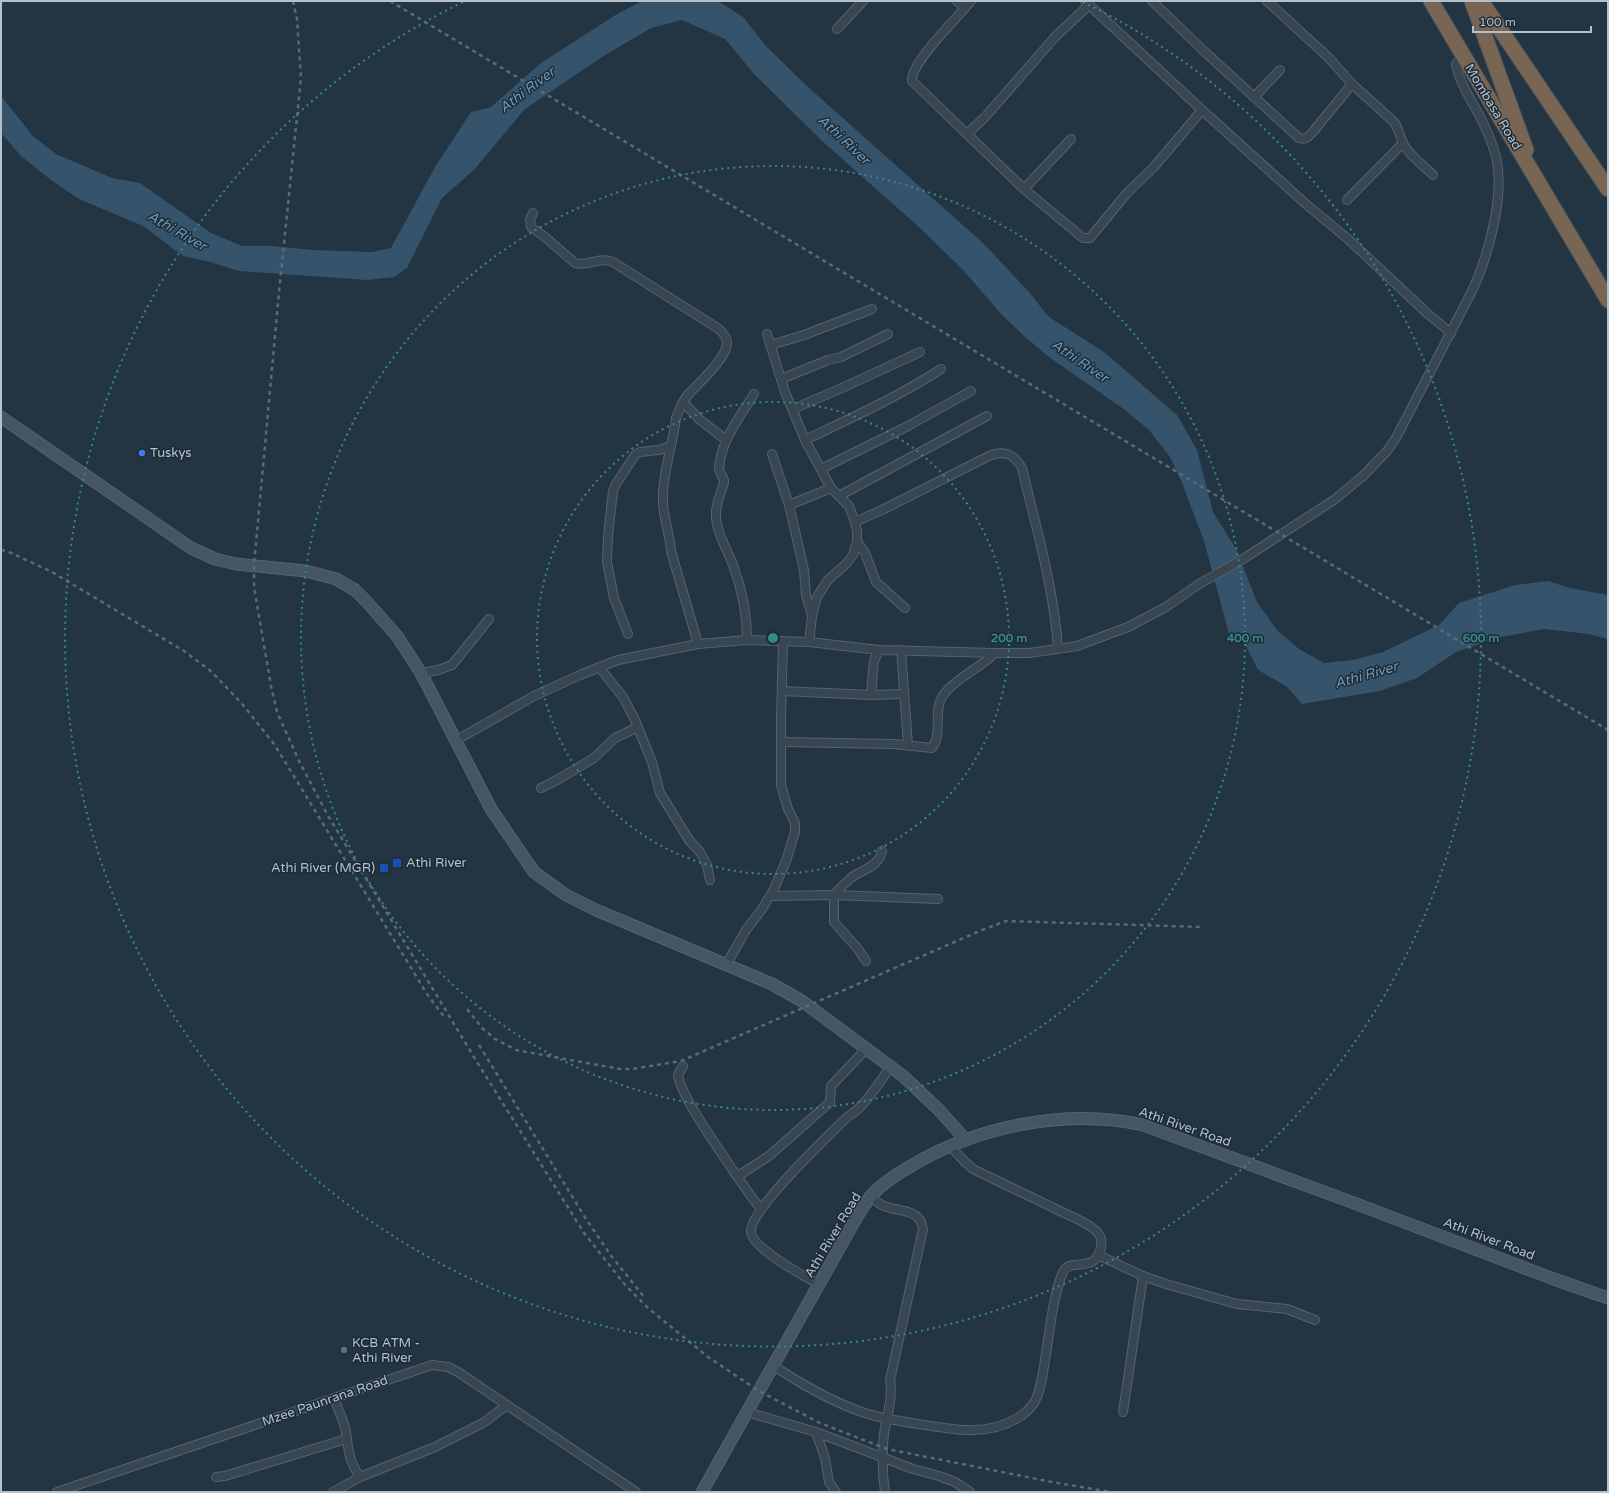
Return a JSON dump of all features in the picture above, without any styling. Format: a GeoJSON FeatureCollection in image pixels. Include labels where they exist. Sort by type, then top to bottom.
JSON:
{"type":"FeatureCollection","features":[{"type":"Feature","properties":{"kind":"highway","name":"Mombasa Road"},"geometry":{"type":"LineString","coordinates":[[1431,1],[1539,186],[1608,300]]}},
{"type":"Feature","properties":{"kind":"highway"},"geometry":{"type":"LineString","coordinates":[[1472,1],[1539,186]]}},
{"type":"Feature","properties":{"kind":"highway"},"geometry":{"type":"LineString","coordinates":[[1481,1],[1565,128],[1603,172],[1608,189]]}},
{"type":"Feature","properties":{"kind":"street"},"geometry":{"type":"LineString","coordinates":[[837,29],[863,1]]}},
{"type":"Feature","properties":{"kind":"street"},"geometry":{"type":"LineString","coordinates":[[957,1],[965,8]]}},
{"type":"Feature","properties":{"kind":"street"},"geometry":{"type":"LineString","coordinates":[[971,1],[923,56],[911,76],[912,80],[1024,189],[1082,238],[1090,238],[1128,193],[1154,167],[1202,110]]}},
{"type":"Feature","properties":{"kind":"street"},"geometry":{"type":"LineString","coordinates":[[1267,1],[1329,58],[1352,84],[1394,122],[1398,128],[1403,143],[1414,158],[1433,176]]}},
{"type":"Feature","properties":{"kind":"street"},"geometry":{"type":"LineString","coordinates":[[1155,2],[1206,53],[1294,133],[1303,139],[1307,138],[1312,133],[1352,84]]}},
{"type":"Feature","properties":{"kind":"street"},"geometry":{"type":"LineString","coordinates":[[967,134],[985,117],[1087,3],[1307,205],[1348,239],[1428,314],[1451,332]]}},
{"type":"Feature","properties":{"kind":"street"},"geometry":{"type":"LineString","coordinates":[[455,741],[534,696],[618,660],[698,644],[747,640],[783,641],[809,642],[879,650],[995,653],[1029,653],[1077,646],[1128,627],[1166,607],[1199,584],[1243,559],[1334,500],[1363,476],[1387,451],[1396,438],[1480,275],[1486,257],[1494,219],[1498,184],[1497,163],[1486,128],[1457,73],[1456,64],[1463,56]]}},
{"type":"Feature","properties":{"kind":"street"},"geometry":{"type":"LineString","coordinates":[[1254,97],[1280,70]]}},
{"type":"Feature","properties":{"kind":"street"},"geometry":{"type":"LineString","coordinates":[[1024,189],[1072,139]]}},
{"type":"Feature","properties":{"kind":"street"},"geometry":{"type":"LineString","coordinates":[[1347,200],[1403,143]]}},
{"type":"Feature","properties":{"kind":"street"},"geometry":{"type":"LineString","coordinates":[[534,213],[530,220],[531,227],[575,263],[582,265],[603,259],[612,262],[719,329],[727,342],[722,356],[683,402],[676,418],[664,485],[664,513],[671,551],[698,644]]}},
{"type":"Feature","properties":{"kind":"street"},"geometry":{"type":"LineString","coordinates":[[771,345],[804,335],[872,309]]}},
{"type":"Feature","properties":{"kind":"street"},"geometry":{"type":"LineString","coordinates":[[767,334],[781,379],[805,440],[831,488],[849,506],[855,522],[857,541],[853,555],[850,560],[828,580],[820,591],[812,616],[809,642]]}},
{"type":"Feature","properties":{"kind":"street"},"geometry":{"type":"LineString","coordinates":[[781,379],[828,360],[841,357],[888,334]]}},
{"type":"Feature","properties":{"kind":"street"},"geometry":{"type":"LineString","coordinates":[[793,409],[920,352]]}},
{"type":"Feature","properties":{"kind":"street"},"geometry":{"type":"LineString","coordinates":[[805,440],[886,401],[941,369]]}},
{"type":"Feature","properties":{"kind":"street"},"geometry":{"type":"LineString","coordinates":[[821,469],[908,426],[971,391]]}},
{"type":"Feature","properties":{"kind":"street"},"geometry":{"type":"LineString","coordinates":[[747,640],[747,622],[739,585],[716,518],[716,507],[724,483],[719,466],[726,440],[730,431],[754,394]]}},
{"type":"Feature","properties":{"kind":"street"},"geometry":{"type":"LineString","coordinates":[[683,402],[698,419],[726,440]]}},
{"type":"Feature","properties":{"kind":"street"},"geometry":{"type":"LineString","coordinates":[[839,496],[987,416]]}},
{"type":"Feature","properties":{"kind":"street"},"geometry":{"type":"LineString","coordinates":[[1,417],[203,555],[236,564],[306,571],[336,579],[345,584],[367,602],[397,636],[421,673],[491,809],[534,872],[566,895],[596,910],[772,984],[802,1001],[867,1048],[890,1067],[938,1109],[966,1140]]}},
{"type":"Feature","properties":{"kind":"street"},"geometry":{"type":"LineString","coordinates":[[628,634],[614,598],[607,562],[613,491],[635,455],[640,452],[659,450],[671,446]]}},
{"type":"Feature","properties":{"kind":"street"},"geometry":{"type":"LineString","coordinates":[[855,522],[991,455],[1007,452],[1012,455],[1022,468],[1055,614],[1058,649]]}},
{"type":"Feature","properties":{"kind":"street"},"geometry":{"type":"LineString","coordinates":[[772,454],[789,505],[804,570],[806,595],[812,616]]}},
{"type":"Feature","properties":{"kind":"street"},"geometry":{"type":"LineString","coordinates":[[789,505],[831,488]]}},
{"type":"Feature","properties":{"kind":"street"},"geometry":{"type":"LineString","coordinates":[[857,541],[865,553],[876,582],[905,608]]}},
{"type":"Feature","properties":{"kind":"street"},"geometry":{"type":"LineString","coordinates":[[421,673],[438,670],[452,665],[489,619]]}},
{"type":"Feature","properties":{"kind":"street"},"geometry":{"type":"LineString","coordinates":[[726,965],[746,930],[771,896],[786,860],[795,827],[781,785],[783,641]]}},
{"type":"Feature","properties":{"kind":"street"},"geometry":{"type":"LineString","coordinates":[[870,695],[874,661],[879,650]]}},
{"type":"Feature","properties":{"kind":"street"},"geometry":{"type":"LineString","coordinates":[[901,650],[908,746]]}},
{"type":"Feature","properties":{"kind":"street"},"geometry":{"type":"LineString","coordinates":[[781,742],[932,748],[936,740],[942,697],[956,683],[995,653]]}},
{"type":"Feature","properties":{"kind":"street"},"geometry":{"type":"LineString","coordinates":[[599,668],[623,697],[638,727],[652,762],[660,793],[689,840],[700,852],[707,865],[710,880]]}},
{"type":"Feature","properties":{"kind":"street"},"geometry":{"type":"LineString","coordinates":[[782,691],[870,695],[904,694]]}},
{"type":"Feature","properties":{"kind":"street"},"geometry":{"type":"LineString","coordinates":[[541,788],[558,780],[594,758],[615,738],[638,727]]}},
{"type":"Feature","properties":{"kind":"street"},"geometry":{"type":"LineString","coordinates":[[866,961],[858,949],[834,922],[834,895],[853,877],[881,858],[882,851]]}},
{"type":"Feature","properties":{"kind":"street"},"geometry":{"type":"LineString","coordinates":[[771,896],[834,895],[938,899]]}},
{"type":"Feature","properties":{"kind":"street"},"geometry":{"type":"LineString","coordinates":[[738,1176],[769,1156],[830,1102],[831,1086],[867,1048]]}},
{"type":"Feature","properties":{"kind":"street"},"geometry":{"type":"LineString","coordinates":[[683,1066],[678,1075],[682,1089],[748,1194],[761,1209]]}},
{"type":"Feature","properties":{"kind":"street"},"geometry":{"type":"LineString","coordinates":[[819,1284],[799,1275],[757,1243],[753,1238],[751,1227],[761,1209],[777,1188],[832,1132],[859,1108],[880,1083],[890,1067]]}},
{"type":"Feature","properties":{"kind":"street","name":"Athi River Road"},"geometry":{"type":"LineString","coordinates":[[702,1492],[854,1222],[871,1196],[889,1180],[929,1156],[966,1140],[1020,1125],[1063,1119],[1100,1119],[1143,1125],[1608,1298]]}},
{"type":"Feature","properties":{"kind":"street"},"geometry":{"type":"LineString","coordinates":[[774,1366],[810,1389],[860,1412],[886,1419],[942,1428],[977,1431],[1002,1425],[1023,1415],[1033,1404],[1038,1394],[1051,1320],[1064,1269],[1072,1264],[1092,1263],[1098,1256],[1101,1244],[1099,1234],[1078,1220],[973,1169],[950,1146]]}},
{"type":"Feature","properties":{"kind":"street"},"geometry":{"type":"LineString","coordinates":[[871,1196],[887,1207],[914,1214],[922,1222],[923,1229],[890,1380],[892,1396],[886,1419],[883,1458],[885,1492]]}},
{"type":"Feature","properties":{"kind":"street"},"geometry":{"type":"LineString","coordinates":[[1098,1256],[1143,1276],[1237,1304],[1287,1309],[1315,1320]]}},
{"type":"Feature","properties":{"kind":"street"},"geometry":{"type":"LineString","coordinates":[[1123,1412],[1143,1276]]}},
{"type":"Feature","properties":{"kind":"street","name":"Mzee Paunrana Road"},"geometry":{"type":"LineString","coordinates":[[58,1492],[425,1366],[440,1365],[458,1372],[636,1492]]}},
{"type":"Feature","properties":{"kind":"street"},"geometry":{"type":"LineString","coordinates":[[334,1398],[345,1427],[351,1462],[360,1477]]}},
{"type":"Feature","properties":{"kind":"street"},"geometry":{"type":"LineString","coordinates":[[333,1492],[360,1477],[435,1447],[483,1423],[507,1405]]}},
{"type":"Feature","properties":{"kind":"street"},"geometry":{"type":"LineString","coordinates":[[747,1412],[816,1432],[883,1458],[955,1482],[970,1492]]}},
{"type":"Feature","properties":{"kind":"street"},"geometry":{"type":"LineString","coordinates":[[816,1432],[825,1458],[829,1482],[836,1492]]}},
{"type":"Feature","properties":{"kind":"street"},"geometry":{"type":"LineString","coordinates":[[216,1477],[224,1476],[346,1439]]}},
{"type":"Feature","properties":{"kind":"water"},"geometry":{"type":"Polygon","coordinates":[[[642,1],[718,1],[743,17],[766,46],[808,87],[983,243],[1029,292],[1049,317],[1104,352],[1177,415],[1197,450],[1213,512],[1236,549],[1257,602],[1277,630],[1299,649],[1324,663],[1353,660],[1383,652],[1439,625],[1459,603],[1515,585],[1548,581],[1570,588],[1608,595],[1608,639],[1589,634],[1544,629],[1496,638],[1456,652],[1417,678],[1380,691],[1302,704],[1286,686],[1258,670],[1245,644],[1229,634],[1204,541],[1182,483],[1170,457],[1149,430],[1125,410],[1049,357],[1024,336],[1002,315],[963,270],[920,228],[822,141],[753,73],[725,39],[682,20],[651,28],[602,57],[525,109],[474,170],[442,198],[407,268],[394,277],[367,280],[239,271],[183,256],[143,226],[79,199],[51,180],[21,156],[1,133],[1,96],[33,136],[56,154],[112,178],[140,183],[211,233],[242,246],[272,246],[313,250],[372,252],[391,248],[435,167],[471,112],[491,107],[541,63],[617,14],[642,1]]]}},
{"type":"Feature","properties":{"kind":"railway"},"geometry":{"type":"LineString","coordinates":[[293,1],[297,19],[301,78],[279,292],[254,565],[254,587],[277,712],[300,763],[327,814],[477,1062],[584,1233],[626,1286],[648,1308],[708,1357],[759,1391],[820,1423],[887,1449],[1052,1482],[1111,1492]]}},
{"type":"Feature","properties":{"kind":"railway"},"geometry":{"type":"LineString","coordinates":[[390,1],[1608,730]]}},
{"type":"Feature","properties":{"kind":"railway"},"geometry":{"type":"LineString","coordinates":[[1,550],[7,551],[52,572],[184,651],[212,672],[243,705],[274,744],[427,994],[445,1018]]}},
{"type":"Feature","properties":{"kind":"railway"},"geometry":{"type":"LineString","coordinates":[[467,1009],[482,1028],[495,1039],[516,1050],[620,1069],[632,1069],[681,1061],[982,930],[1006,921],[1202,927]]}},
{"type":"Feature","properties":{"kind":"railway"},"geometry":{"type":"LineString","coordinates":[[479,1045],[586,1219],[612,1257],[645,1298]]}},
{"type":"Feature","properties":{"kind":"place","name":"Tuskys"},"geometry":{"type":"Point","coordinates":[142,453]}},
{"type":"Feature","properties":{"kind":"place","name":"Athi River"},"geometry":{"type":"Point","coordinates":[397,863]}},
{"type":"Feature","properties":{"kind":"place","name":"Athi River (MGR)"},"geometry":{"type":"Point","coordinates":[384,868]}},
{"type":"Feature","properties":{"kind":"place","name":"KCB ATM - Athi River"},"geometry":{"type":"Point","coordinates":[344,1350]}}]}
